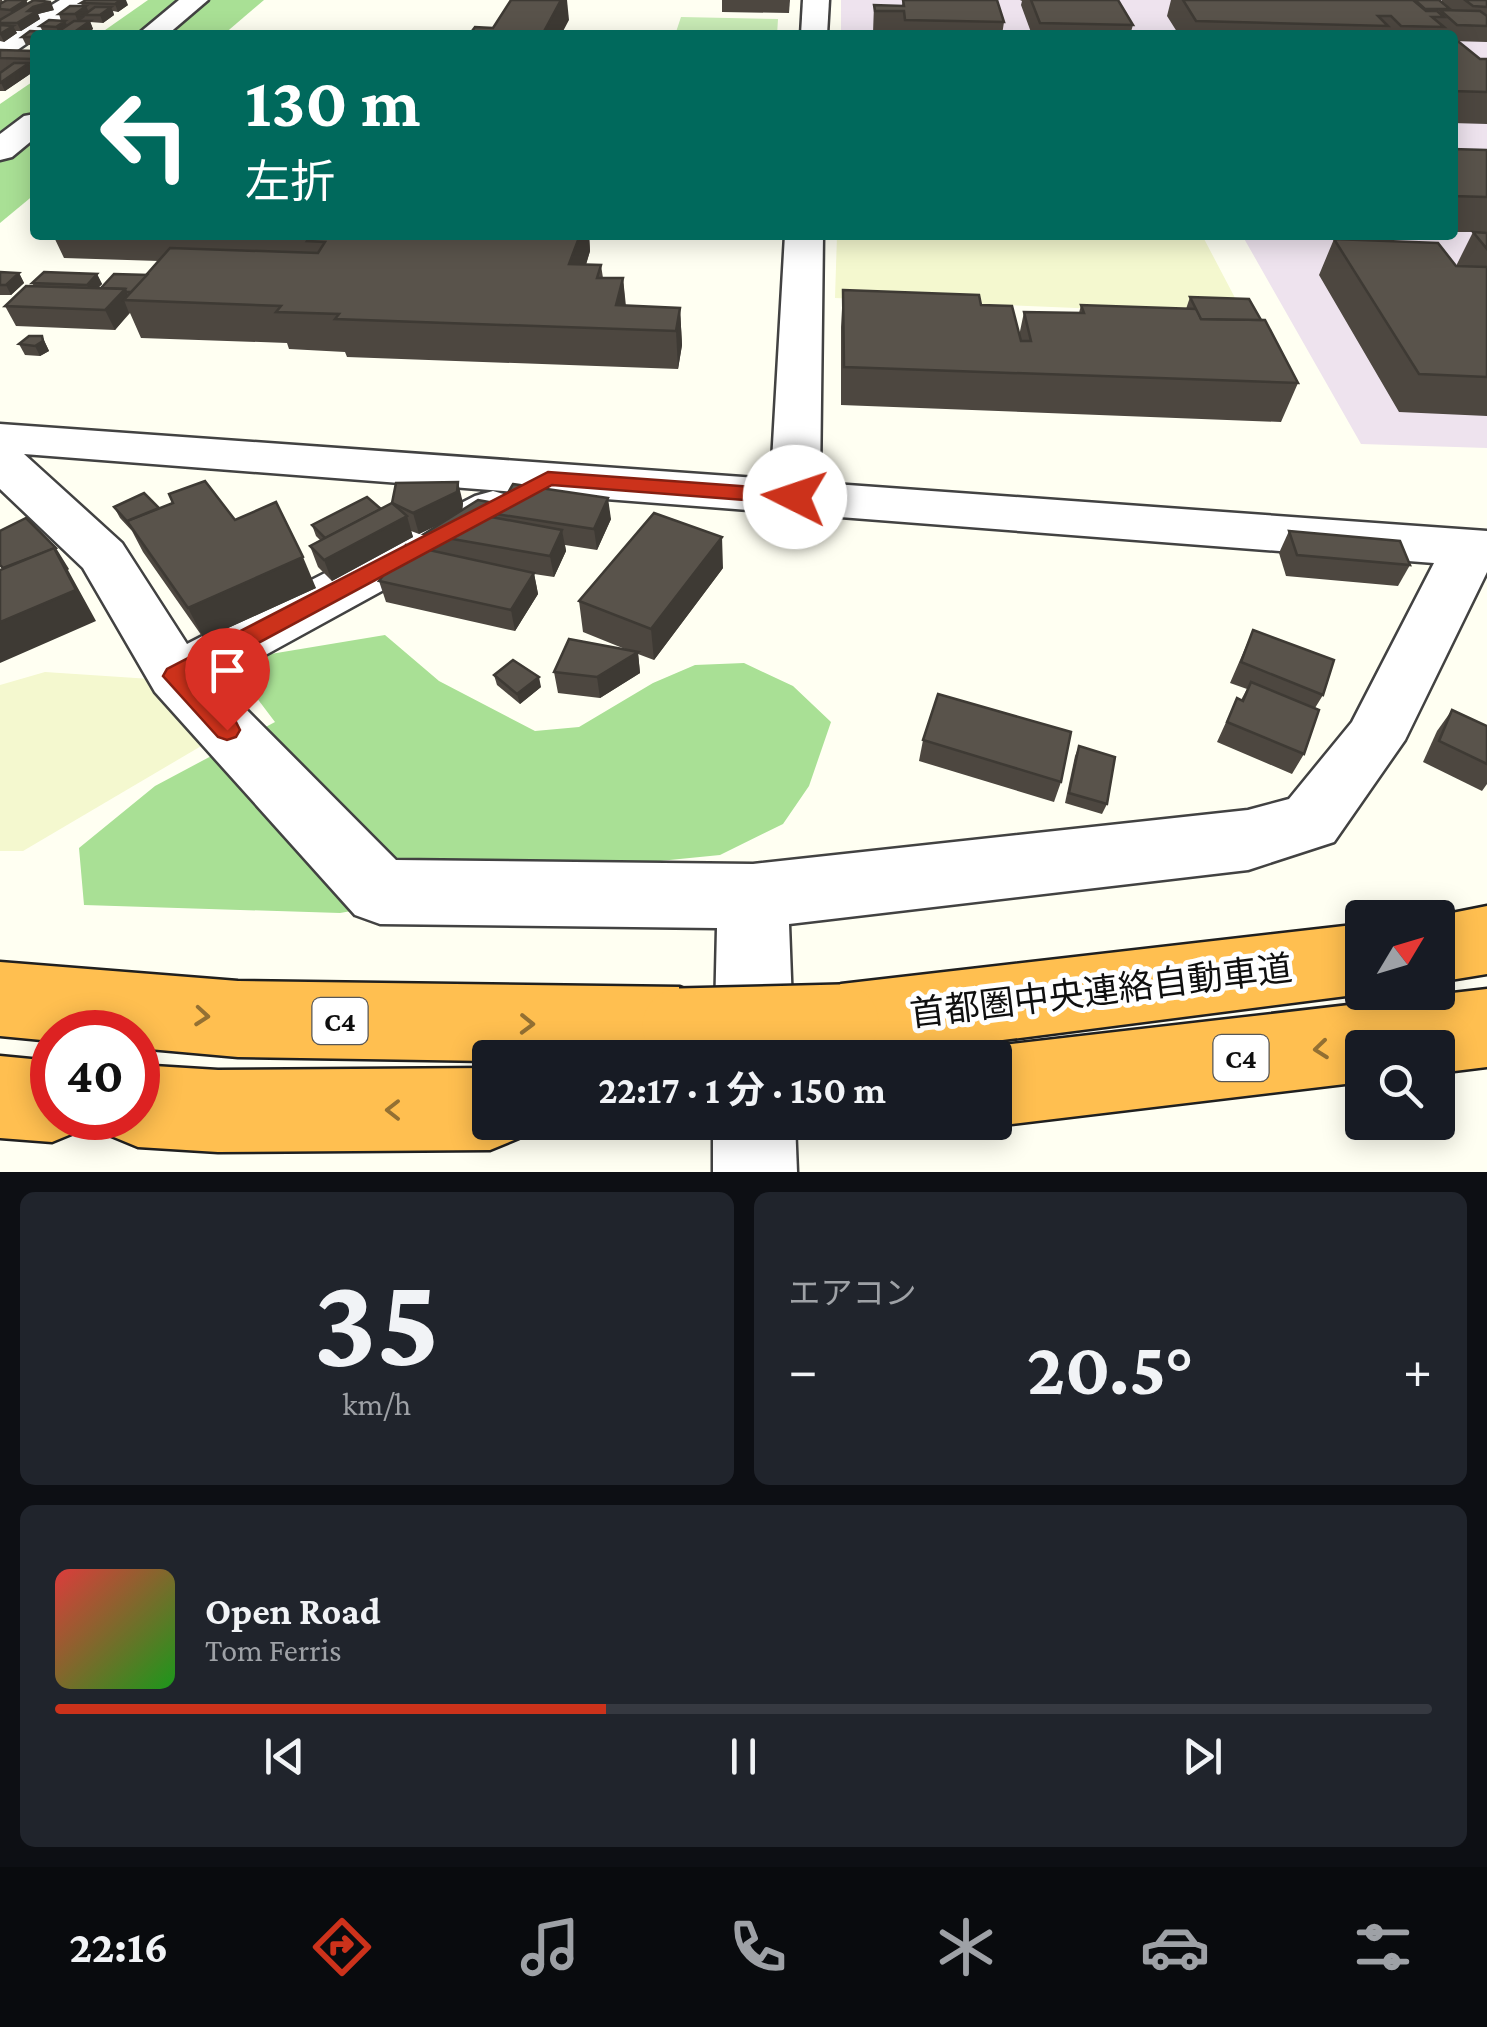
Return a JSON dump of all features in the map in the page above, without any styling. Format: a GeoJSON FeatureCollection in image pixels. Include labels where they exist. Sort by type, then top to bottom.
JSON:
{"type":"FeatureCollection","features":[{"type":"Feature","properties":{"kind":"highway"},"geometry":{"type":"LineString","coordinates":[[1455,945],[1487,940]]}},
{"type":"Feature","properties":{"kind":"highway","name":"首都圏中央連絡自動車道"},"geometry":{"type":"LineString","coordinates":[[0,999],[238,1020],[680,1026],[841,1022],[1345,960]]}},
{"type":"Feature","properties":{"kind":"highway","name":"C4"},"geometry":{"type":"LineString","coordinates":[[1012,1084],[1487,1028]]}},
{"type":"Feature","properties":{"kind":"highway"},"geometry":{"type":"LineString","coordinates":[[0,1098],[30,1100]]}},
{"type":"Feature","properties":{"kind":"highway"},"geometry":{"type":"LineString","coordinates":[[160,1107],[218,1111],[472,1109]]}},
{"type":"Feature","properties":{"kind":"street"},"geometry":{"type":"LineString","coordinates":[[156,30],[195,0]]}},
{"type":"Feature","properties":{"kind":"street"},"geometry":{"type":"LineString","coordinates":[[814,30],[816,0]]}},
{"type":"Feature","properties":{"kind":"street"},"geometry":{"type":"LineString","coordinates":[[17,4],[72,3]]}},
{"type":"Feature","properties":{"kind":"street"},"geometry":{"type":"LineString","coordinates":[[2,47],[72,3]]}},
{"type":"Feature","properties":{"kind":"street"},"geometry":{"type":"LineString","coordinates":[[0,150],[30,127]]}},
{"type":"Feature","properties":{"kind":"street"},"geometry":{"type":"LineString","coordinates":[[795,497],[804,240]]}},
{"type":"Feature","properties":{"kind":"street"},"geometry":{"type":"LineString","coordinates":[[0,438],[1475,548],[1374,740],[1310,822],[1248,840],[753,896],[380,892],[176,676],[103,556],[8,469],[0,454]]}},
{"type":"Feature","properties":{"kind":"street"},"geometry":{"type":"LineString","coordinates":[[176,676],[548,478]]}},
{"type":"Feature","properties":{"kind":"street"},"geometry":{"type":"LineString","coordinates":[[753,896],[754,1040]]}},
{"type":"Feature","properties":{"kind":"street"},"geometry":{"type":"LineString","coordinates":[[754,1140],[755,1172]]}},
{"type":"Feature","properties":{"kind":"shaded area"},"geometry":{"type":"Polygon","coordinates":[[[841,0],[1487,0],[1487,448],[1361,444],[1245,240],[1458,240],[1458,30],[841,30],[841,0]]]}},
{"type":"Feature","properties":{"kind":"green space"},"geometry":{"type":"Polygon","coordinates":[[[148,0],[264,0],[229,30],[105,30],[148,0]]]}},
{"type":"Feature","properties":{"kind":"green space"},"geometry":{"type":"Polygon","coordinates":[[[681,17],[778,19],[777,30],[677,30],[681,17]]]}},
{"type":"Feature","properties":{"kind":"green space"},"geometry":{"type":"Polygon","coordinates":[[[30,83],[30,198],[0,223],[0,104],[30,83]]]}},
{"type":"Feature","properties":{"kind":"green space"},"geometry":{"type":"Polygon","coordinates":[[[837,240],[1205,240],[1244,315],[835,298],[837,240]]]}},
{"type":"Feature","properties":{"kind":"green space"},"geometry":{"type":"Polygon","coordinates":[[[385,635],[439,681],[535,731],[579,727],[653,683],[695,665],[744,663],[793,686],[831,722],[809,786],[783,824],[720,855],[609,866],[340,913],[84,905],[79,848],[155,786],[275,722],[229,661],[385,635]]]}},
{"type":"Feature","properties":{"kind":"green space"},"geometry":{"type":"Polygon","coordinates":[[[45,672],[151,679],[208,742],[23,851],[0,851],[0,685],[45,672]]]}},
{"type":"Feature","properties":{"kind":"building"},"geometry":{"type":"Polygon","coordinates":[[[26,0],[10,10],[0,9],[0,4],[26,0]]]}},
{"type":"Feature","properties":{"kind":"building"},"geometry":{"type":"Polygon","coordinates":[[[34,0],[51,2],[33,7],[28,11],[37,11],[17,23],[0,23],[0,20],[34,0]]]}},
{"type":"Feature","properties":{"kind":"building"},"geometry":{"type":"Polygon","coordinates":[[[121,0],[115,4],[81,3],[121,0]]]}},
{"type":"Feature","properties":{"kind":"building"},"geometry":{"type":"Polygon","coordinates":[[[511,0],[561,0],[545,30],[473,30],[493,28],[511,0]]]}},
{"type":"Feature","properties":{"kind":"building"},"geometry":{"type":"Polygon","coordinates":[[[903,0],[997,0],[1004,22],[905,20],[904,11],[875,11],[874,5],[904,6],[903,0]]]}},
{"type":"Feature","properties":{"kind":"building"},"geometry":{"type":"Polygon","coordinates":[[[1031,0],[1118,0],[1133,25],[1040,23],[1031,0]]]}},
{"type":"Feature","properties":{"kind":"building"},"geometry":{"type":"Polygon","coordinates":[[[1183,0],[1413,0],[1426,11],[1437,11],[1444,17],[1432,17],[1444,27],[1401,26],[1391,16],[1378,16],[1388,26],[1196,21],[1183,0]]]}},
{"type":"Feature","properties":{"kind":"building"},"geometry":{"type":"Polygon","coordinates":[[[1415,0],[1439,0],[1450,9],[1425,9],[1415,0]]]}},
{"type":"Feature","properties":{"kind":"building"},"geometry":{"type":"Polygon","coordinates":[[[1465,0],[1487,0],[1487,7],[1473,6],[1465,0]]]}},
{"type":"Feature","properties":{"kind":"building"},"geometry":{"type":"Polygon","coordinates":[[[70,6],[86,6],[75,14],[59,14],[70,6]]]}},
{"type":"Feature","properties":{"kind":"building"},"geometry":{"type":"Polygon","coordinates":[[[95,7],[111,7],[100,15],[84,15],[95,7]]]}},
{"type":"Feature","properties":{"kind":"building"},"geometry":{"type":"Polygon","coordinates":[[[1440,10],[1480,11],[1487,16],[1487,26],[1457,25],[1440,10]]]}},
{"type":"Feature","properties":{"kind":"building"},"geometry":{"type":"Polygon","coordinates":[[[49,20],[65,21],[56,27],[40,26],[49,20]]]}},
{"type":"Feature","properties":{"kind":"building"},"geometry":{"type":"Polygon","coordinates":[[[74,21],[90,21],[77,30],[60,30],[74,21]]]}},
{"type":"Feature","properties":{"kind":"building"},"geometry":{"type":"Polygon","coordinates":[[[1458,42],[1480,59],[1487,59],[1487,92],[1458,91],[1458,42]]]}},
{"type":"Feature","properties":{"kind":"building"},"geometry":{"type":"Polygon","coordinates":[[[0,50],[30,51],[30,59],[0,58],[0,50]]]}},
{"type":"Feature","properties":{"kind":"building"},"geometry":{"type":"Polygon","coordinates":[[[14,63],[29,63],[0,83],[0,73],[14,63]]]}},
{"type":"Feature","properties":{"kind":"building"},"geometry":{"type":"Polygon","coordinates":[[[1458,149],[1487,150],[1487,197],[1458,196],[1458,149]]]}},
{"type":"Feature","properties":{"kind":"building"},"geometry":{"type":"Polygon","coordinates":[[[1473,232],[1487,233],[1487,249],[1473,232]]]}},
{"type":"Feature","properties":{"kind":"building"},"geometry":{"type":"Polygon","coordinates":[[[578,240],[569,264],[601,265],[597,278],[623,278],[616,305],[680,308],[676,331],[335,319],[339,314],[276,312],[281,306],[124,300],[170,248],[318,253],[325,242],[307,241],[578,240]]]}},
{"type":"Feature","properties":{"kind":"building"},"geometry":{"type":"Polygon","coordinates":[[[1335,240],[1438,243],[1456,266],[1487,267],[1487,377],[1419,374],[1335,240]]]}},
{"type":"Feature","properties":{"kind":"building"},"geometry":{"type":"Polygon","coordinates":[[[0,272],[19,273],[6,285],[0,285],[0,272]]]}},
{"type":"Feature","properties":{"kind":"building"},"geometry":{"type":"Polygon","coordinates":[[[44,272],[97,274],[87,285],[32,283],[44,272]]]}},
{"type":"Feature","properties":{"kind":"building"},"geometry":{"type":"Polygon","coordinates":[[[114,274],[147,275],[131,292],[101,288],[114,274]]]}},
{"type":"Feature","properties":{"kind":"building"},"geometry":{"type":"Polygon","coordinates":[[[26,286],[125,289],[105,310],[5,306],[26,286]]]}},
{"type":"Feature","properties":{"kind":"building"},"geometry":{"type":"Polygon","coordinates":[[[843,290],[979,295],[981,305],[1012,306],[1021,341],[1031,341],[1024,312],[1084,313],[1081,305],[1197,309],[1201,319],[1265,320],[1298,383],[844,367],[843,290]]]}},
{"type":"Feature","properties":{"kind":"building"},"geometry":{"type":"Polygon","coordinates":[[[1190,297],[1249,299],[1261,320],[1201,319],[1190,297]]]}},
{"type":"Feature","properties":{"kind":"building"},"geometry":{"type":"Polygon","coordinates":[[[29,336],[42,336],[43,341],[35,346],[19,344],[29,336]]]}},
{"type":"Feature","properties":{"kind":"building"},"geometry":{"type":"Polygon","coordinates":[[[205,481],[235,520],[276,502],[303,557],[188,608],[127,521],[173,503],[169,494],[205,481]]]}},
{"type":"Feature","properties":{"kind":"building"},"geometry":{"type":"Polygon","coordinates":[[[458,482],[457,492],[413,513],[392,503],[396,483],[458,482]]]}},
{"type":"Feature","properties":{"kind":"building"},"geometry":{"type":"Polygon","coordinates":[[[513,484],[608,498],[594,529],[496,514],[513,484]]]}},
{"type":"Feature","properties":{"kind":"building"},"geometry":{"type":"Polygon","coordinates":[[[144,493],[159,508],[127,521],[114,507],[144,493]]]}},
{"type":"Feature","properties":{"kind":"building"},"geometry":{"type":"Polygon","coordinates":[[[367,497],[381,509],[325,538],[312,525],[367,497]]]}},
{"type":"Feature","properties":{"kind":"building"},"geometry":{"type":"Polygon","coordinates":[[[478,500],[494,503],[486,516],[562,530],[550,556],[424,534],[478,500]]]}},
{"type":"Feature","properties":{"kind":"building"},"geometry":{"type":"Polygon","coordinates":[[[392,503],[407,516],[324,560],[310,546],[392,503]]]}},
{"type":"Feature","properties":{"kind":"building"},"geometry":{"type":"Polygon","coordinates":[[[654,513],[722,537],[651,629],[579,601],[654,513]]]}},
{"type":"Feature","properties":{"kind":"building"},"geometry":{"type":"Polygon","coordinates":[[[26,518],[56,548],[3,568],[0,531],[26,518]]]}},
{"type":"Feature","properties":{"kind":"building"},"geometry":{"type":"Polygon","coordinates":[[[1289,531],[1400,541],[1410,565],[1297,555],[1289,531]]]}},
{"type":"Feature","properties":{"kind":"building"},"geometry":{"type":"Polygon","coordinates":[[[406,545],[534,573],[511,610],[379,581],[406,545]]]}},
{"type":"Feature","properties":{"kind":"building"},"geometry":{"type":"Polygon","coordinates":[[[54,548],[76,590],[0,622],[0,570],[54,548]]]}},
{"type":"Feature","properties":{"kind":"building"},"geometry":{"type":"Polygon","coordinates":[[[1253,630],[1334,660],[1323,695],[1241,662],[1253,630]]]}},
{"type":"Feature","properties":{"kind":"building"},"geometry":{"type":"Polygon","coordinates":[[[569,639],[638,652],[597,677],[554,672],[569,639]]]}},
{"type":"Feature","properties":{"kind":"building"},"geometry":{"type":"Polygon","coordinates":[[[513,660],[539,677],[517,694],[494,675],[513,660]]]}},
{"type":"Feature","properties":{"kind":"building"},"geometry":{"type":"Polygon","coordinates":[[[1251,682],[1319,710],[1304,754],[1227,722],[1237,698],[1243,701],[1251,682]]]}},
{"type":"Feature","properties":{"kind":"building"},"geometry":{"type":"Polygon","coordinates":[[[938,694],[1071,732],[1061,782],[923,740],[938,694]]]}},
{"type":"Feature","properties":{"kind":"building"},"geometry":{"type":"Polygon","coordinates":[[[1452,710],[1487,726],[1487,764],[1439,741],[1452,710]]]}},
{"type":"Feature","properties":{"kind":"building"},"geometry":{"type":"Polygon","coordinates":[[[1079,746],[1115,757],[1107,804],[1069,793],[1079,746]]]}},
{"type":"Feature","properties":{"kind":"route"},"geometry":{"type":"LineString","coordinates":[[227,730],[176,676],[548,478],[795,497]]}}]}
